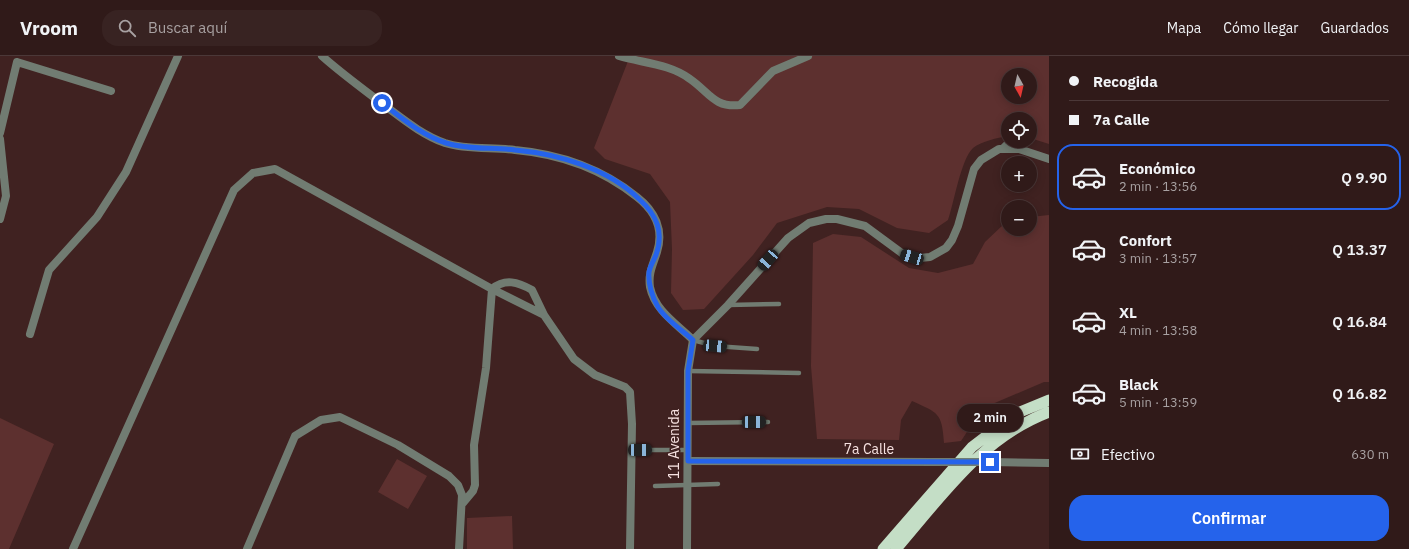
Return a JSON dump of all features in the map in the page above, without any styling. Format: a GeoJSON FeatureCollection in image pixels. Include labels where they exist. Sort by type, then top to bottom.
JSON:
{"type":"FeatureCollection","features":[{"type":"Feature","properties":{"kind":"highway"},"geometry":{"type":"LineString","coordinates":[[883,549],[972,447],[1015,414],[1049,400]]}},
{"type":"Feature","properties":{"kind":"highway"},"geometry":{"type":"LineString","coordinates":[[896,549],[962,472],[991,445],[1023,423],[1049,412]]}},
{"type":"Feature","properties":{"kind":"street"},"geometry":{"type":"LineString","coordinates":[[30,334],[49,270],[97,217],[126,172],[178,56]]}},
{"type":"Feature","properties":{"kind":"street"},"geometry":{"type":"LineString","coordinates":[[322,56],[416,129],[432,138],[457,146],[516,150],[566,159],[608,176],[639,198],[654,216],[660,229],[659,245],[649,271],[651,288],[654,297],[664,314],[693,340],[728,306],[788,238],[803,227],[818,221],[837,219],[861,225],[903,254],[912,257],[930,257],[940,253],[946,248],[958,226],[974,169],[981,160],[999,149],[1019,149],[1049,159]]}},
{"type":"Feature","properties":{"kind":"street"},"geometry":{"type":"LineString","coordinates":[[619,56],[670,69],[690,79],[713,100],[730,106],[740,105],[773,71],[808,56]]}},
{"type":"Feature","properties":{"kind":"street"},"geometry":{"type":"LineString","coordinates":[[0,133],[17,62],[111,91]]}},
{"type":"Feature","properties":{"kind":"street"},"geometry":{"type":"LineString","coordinates":[[0,139],[6,196],[0,219]]}},
{"type":"Feature","properties":{"kind":"street"},"geometry":{"type":"LineString","coordinates":[[73,549],[234,190],[254,173],[275,169],[492,289],[544,315]]}},
{"type":"Feature","properties":{"kind":"street"},"geometry":{"type":"LineString","coordinates":[[492,289],[501,283],[510,281],[532,290],[537,297],[544,315],[574,359],[595,375],[625,387],[630,392],[632,424],[630,549]]}},
{"type":"Feature","properties":{"kind":"street"},"geometry":{"type":"LineString","coordinates":[[463,503],[473,491],[475,485],[474,445],[486,368],[492,289]]}},
{"type":"Feature","properties":{"kind":"street","name":"11 Avenida"},"geometry":{"type":"LineString","coordinates":[[686,549],[688,371],[693,340]]}},
{"type":"Feature","properties":{"kind":"street"},"geometry":{"type":"LineString","coordinates":[[247,549],[295,436],[321,420],[340,417],[398,445],[449,476],[460,490],[463,503],[459,549]]}},
{"type":"Feature","properties":{"kind":"street","name":"7a Calle"},"geometry":{"type":"LineString","coordinates":[[688,461],[1049,463]]}},
{"type":"Feature","properties":{"kind":"lane"},"geometry":{"type":"LineString","coordinates":[[728,306],[779,304]]}},
{"type":"Feature","properties":{"kind":"lane"},"geometry":{"type":"LineString","coordinates":[[693,340],[715,346],[757,349]]}},
{"type":"Feature","properties":{"kind":"lane"},"geometry":{"type":"LineString","coordinates":[[688,371],[799,373]]}},
{"type":"Feature","properties":{"kind":"lane"},"geometry":{"type":"LineString","coordinates":[[688,423],[768,422]]}},
{"type":"Feature","properties":{"kind":"lane"},"geometry":{"type":"LineString","coordinates":[[640,450],[688,450]]}},
{"type":"Feature","properties":{"kind":"lane"},"geometry":{"type":"LineString","coordinates":[[655,486],[718,484]]}},
{"type":"Feature","properties":{"kind":"shaded area"},"geometry":{"type":"Polygon","coordinates":[[[630,56],[1049,56],[1049,144],[1037,140],[1037,112],[1001,112],[1001,138],[981,143],[973,148],[969,154],[961,171],[948,220],[929,233],[897,228],[859,209],[827,207],[777,223],[753,255],[704,309],[683,310],[671,293],[672,249],[670,202],[650,174],[605,159],[594,148],[630,56]]]}},
{"type":"Feature","properties":{"kind":"shaded area"},"geometry":{"type":"Polygon","coordinates":[[[1049,215],[1049,382],[1044,382],[983,408],[961,441],[944,443],[942,425],[937,415],[928,408],[912,401],[901,420],[899,440],[817,439],[811,366],[813,243],[833,234],[861,237],[909,268],[938,273],[973,264],[985,242],[1001,227],[1001,236],[1037,236],[1037,216],[1049,215]]]}},
{"type":"Feature","properties":{"kind":"shaded area"},"geometry":{"type":"Polygon","coordinates":[[[0,418],[54,444],[9,549],[0,549],[0,418]]]}},
{"type":"Feature","properties":{"kind":"shaded area"},"geometry":{"type":"Polygon","coordinates":[[[397,459],[427,476],[408,509],[378,492],[397,459]]]}},
{"type":"Feature","properties":{"kind":"shaded area"},"geometry":{"type":"Polygon","coordinates":[[[512,516],[513,549],[467,549],[467,518],[512,516]]]}},
{"type":"Feature","properties":{"kind":"route"},"geometry":{"type":"LineString","coordinates":[[382,103],[416,129],[432,138],[446,143],[457,146],[516,150],[566,159],[580,164],[608,176],[639,198],[649,209],[657,221],[660,229],[659,245],[649,271],[651,288],[654,297],[658,307],[664,314],[693,340],[688,358],[688,461],[990,462]]}}]}
